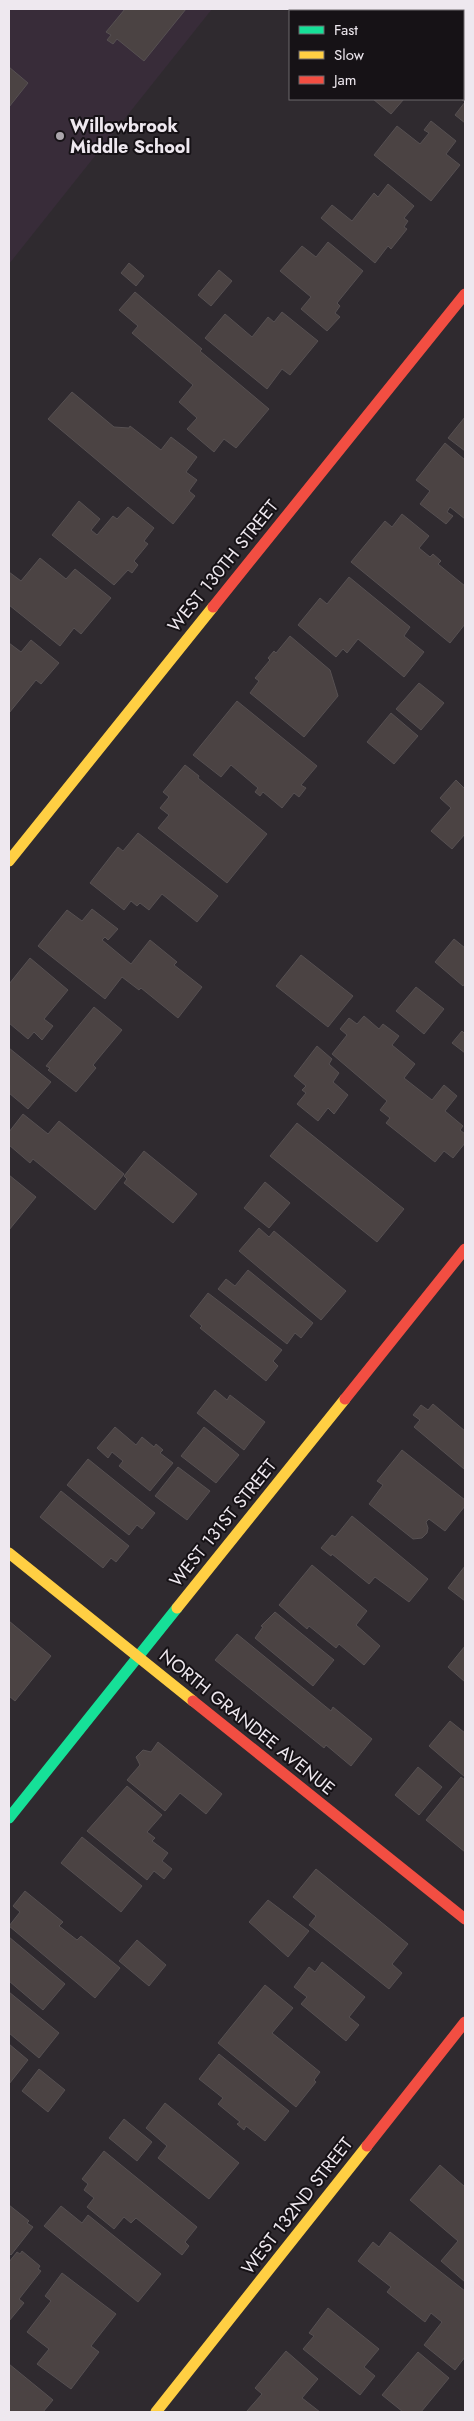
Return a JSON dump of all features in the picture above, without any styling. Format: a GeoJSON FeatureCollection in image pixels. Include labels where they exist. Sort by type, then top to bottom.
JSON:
{"type":"FeatureCollection","features":[{"type":"Feature","properties":{"kind":"street","name":"WEST 130TH STREET"},"geometry":{"type":"LineString","coordinates":[[9,861],[465,294]]}},
{"type":"Feature","properties":{"kind":"street","name":"WEST 131ST STREET"},"geometry":{"type":"LineString","coordinates":[[9,1818],[465,1249]]}},
{"type":"Feature","properties":{"kind":"street","name":"NORTH GRANDEE AVENUE"},"geometry":{"type":"LineString","coordinates":[[9,1553],[465,1919]]}},
{"type":"Feature","properties":{"kind":"street","name":"WEST 132ND STREET"},"geometry":{"type":"LineString","coordinates":[[156,2412],[465,2022]]}},
{"type":"Feature","properties":{"kind":"shaded area","name":"Willowbrook Middle School"},"geometry":{"type":"Polygon","coordinates":[[[9,9],[212,9],[9,264],[9,9]]]}},
{"type":"Feature","properties":{"kind":"building"},"geometry":{"type":"Polygon","coordinates":[[[125,9],[186,9],[144,61],[117,39],[113,44],[107,40],[111,35],[106,32],[125,9]]]}},
{"type":"Feature","properties":{"kind":"building"},"geometry":{"type":"Polygon","coordinates":[[[9,67],[28,83],[9,107],[9,67]]]}},
{"type":"Feature","properties":{"kind":"building"},"geometry":{"type":"Polygon","coordinates":[[[465,72],[465,102],[462,100],[464,100],[465,72]]]}},
{"type":"Feature","properties":{"kind":"building"},"geometry":{"type":"Polygon","coordinates":[[[374,100],[403,100],[391,114],[374,100]]]}},
{"type":"Feature","properties":{"kind":"building"},"geometry":{"type":"Polygon","coordinates":[[[465,102],[465,123],[455,115],[465,102]]]}},
{"type":"Feature","properties":{"kind":"building"},"geometry":{"type":"Polygon","coordinates":[[[431,121],[456,141],[446,154],[460,165],[431,201],[374,155],[397,126],[420,144],[429,133],[424,130],[431,121]]]}},
{"type":"Feature","properties":{"kind":"building"},"geometry":{"type":"Polygon","coordinates":[[[388,184],[414,206],[404,218],[408,221],[404,227],[407,229],[391,249],[388,246],[375,263],[321,218],[332,205],[352,221],[374,193],[378,197],[388,184]]]}},
{"type":"Feature","properties":{"kind":"building"},"geometry":{"type":"Polygon","coordinates":[[[328,242],[363,271],[337,303],[340,306],[335,313],[340,317],[327,331],[301,309],[311,297],[280,271],[302,246],[316,257],[328,242]]]}},
{"type":"Feature","properties":{"kind":"building"},"geometry":{"type":"Polygon","coordinates":[[[129,263],[144,276],[136,286],[121,273],[129,263]]]}},
{"type":"Feature","properties":{"kind":"building"},"geometry":{"type":"Polygon","coordinates":[[[219,270],[232,281],[211,306],[198,295],[219,270]]]}},
{"type":"Feature","properties":{"kind":"building"},"geometry":{"type":"Polygon","coordinates":[[[135,292],[202,349],[200,351],[269,409],[236,448],[224,439],[214,452],[187,429],[197,418],[179,402],[193,385],[132,333],[138,326],[119,310],[135,292]]]}},
{"type":"Feature","properties":{"kind":"building"},"geometry":{"type":"Polygon","coordinates":[[[282,312],[318,341],[290,375],[282,369],[267,389],[205,338],[225,314],[252,337],[268,317],[274,322],[282,312]]]}},
{"type":"Feature","properties":{"kind":"building"},"geometry":{"type":"Polygon","coordinates":[[[72,392],[114,427],[129,428],[130,426],[161,450],[171,437],[197,457],[186,472],[197,480],[189,491],[195,496],[173,524],[48,419],[72,392]]]}},
{"type":"Feature","properties":{"kind":"building"},"geometry":{"type":"Polygon","coordinates":[[[465,417],[465,451],[448,438],[465,417]]]}},
{"type":"Feature","properties":{"kind":"building"},"geometry":{"type":"Polygon","coordinates":[[[445,443],[465,460],[465,519],[450,507],[447,512],[453,516],[446,524],[420,504],[430,491],[416,480],[445,443]]]}},
{"type":"Feature","properties":{"kind":"building"},"geometry":{"type":"Polygon","coordinates":[[[79,501],[100,519],[91,530],[97,535],[113,516],[117,519],[128,507],[154,528],[144,541],[148,544],[134,561],[138,565],[132,573],[128,570],[114,585],[52,535],[79,501]]]}},
{"type":"Feature","properties":{"kind":"building"},"geometry":{"type":"Polygon","coordinates":[[[402,514],[429,536],[419,548],[430,557],[433,554],[441,561],[438,564],[465,586],[465,624],[450,643],[351,562],[385,521],[392,527],[402,514]]]}},
{"type":"Feature","properties":{"kind":"building"},"geometry":{"type":"Polygon","coordinates":[[[40,558],[66,579],[75,569],[111,598],[81,634],[74,628],[60,646],[9,605],[9,572],[21,581],[40,558]]]}},
{"type":"Feature","properties":{"kind":"building"},"geometry":{"type":"Polygon","coordinates":[[[349,577],[410,627],[404,636],[424,652],[404,677],[358,639],[347,653],[343,649],[336,657],[298,625],[320,598],[327,604],[349,577]]]}},
{"type":"Feature","properties":{"kind":"building"},"geometry":{"type":"Polygon","coordinates":[[[290,636],[330,670],[338,696],[304,737],[250,693],[259,681],[255,678],[270,660],[268,658],[274,651],[276,653],[290,636]]]}},
{"type":"Feature","properties":{"kind":"building"},"geometry":{"type":"Polygon","coordinates":[[[31,640],[59,663],[41,684],[36,680],[9,713],[9,643],[21,652],[31,640]]]}},
{"type":"Feature","properties":{"kind":"building"},"geometry":{"type":"Polygon","coordinates":[[[419,683],[444,703],[421,730],[396,709],[419,683]]]}},
{"type":"Feature","properties":{"kind":"building"},"geometry":{"type":"Polygon","coordinates":[[[237,701],[317,766],[301,785],[306,788],[299,797],[294,793],[282,808],[263,792],[260,796],[255,792],[258,788],[231,765],[221,777],[193,755],[237,701]]]}},
{"type":"Feature","properties":{"kind":"building"},"geometry":{"type":"Polygon","coordinates":[[[391,713],[418,736],[394,764],[367,742],[391,713]]]}},
{"type":"Feature","properties":{"kind":"building"},"geometry":{"type":"Polygon","coordinates":[[[185,765],[199,776],[198,778],[267,834],[227,883],[158,828],[169,815],[160,808],[169,797],[163,792],[185,765]]]}},
{"type":"Feature","properties":{"kind":"building"},"geometry":{"type":"Polygon","coordinates":[[[456,780],[465,789],[465,834],[452,849],[431,831],[451,808],[440,798],[456,780]]]}},
{"type":"Feature","properties":{"kind":"building"},"geometry":{"type":"Polygon","coordinates":[[[138,833],[218,896],[197,922],[162,894],[149,910],[140,903],[137,906],[131,901],[124,910],[90,883],[118,847],[123,851],[138,833]]]}},
{"type":"Feature","properties":{"kind":"building"},"geometry":{"type":"Polygon","coordinates":[[[92,909],[118,929],[108,940],[105,937],[102,940],[131,964],[150,940],[177,962],[174,965],[202,987],[178,1018],[141,988],[139,990],[122,977],[105,999],[38,946],[67,910],[82,921],[92,909]]]}},
{"type":"Feature","properties":{"kind":"building"},"geometry":{"type":"Polygon","coordinates":[[[454,939],[465,948],[465,983],[463,986],[435,962],[454,939]]]}},
{"type":"Feature","properties":{"kind":"building"},"geometry":{"type":"Polygon","coordinates":[[[301,955],[353,996],[328,1027],[276,986],[301,955]]]}},
{"type":"Feature","properties":{"kind":"building"},"geometry":{"type":"Polygon","coordinates":[[[30,958],[68,990],[44,1019],[53,1026],[42,1040],[34,1032],[28,1039],[9,1023],[9,984],[30,958]]]}},
{"type":"Feature","properties":{"kind":"building"},"geometry":{"type":"Polygon","coordinates":[[[416,987],[444,1009],[424,1034],[396,1011],[416,987]]]}},
{"type":"Feature","properties":{"kind":"building"},"geometry":{"type":"Polygon","coordinates":[[[94,1007],[122,1030],[93,1065],[96,1068],[76,1092],[48,1070],[50,1068],[46,1066],[94,1007]]]}},
{"type":"Feature","properties":{"kind":"building"},"geometry":{"type":"Polygon","coordinates":[[[364,1016],[379,1029],[383,1024],[399,1036],[392,1045],[415,1064],[404,1078],[432,1100],[444,1085],[457,1096],[445,1111],[463,1126],[460,1130],[465,1134],[465,1143],[453,1158],[444,1151],[435,1162],[386,1123],[390,1118],[380,1110],[387,1101],[332,1054],[347,1035],[340,1029],[349,1018],[357,1024],[364,1016]]]}},
{"type":"Feature","properties":{"kind":"building"},"geometry":{"type":"Polygon","coordinates":[[[462,1031],[465,1034],[465,1053],[452,1043],[462,1031]]]}},
{"type":"Feature","properties":{"kind":"building"},"geometry":{"type":"Polygon","coordinates":[[[317,1046],[332,1059],[329,1064],[339,1073],[333,1082],[348,1095],[334,1114],[328,1108],[318,1121],[297,1104],[306,1093],[302,1090],[306,1086],[294,1076],[317,1046]]]}},
{"type":"Feature","properties":{"kind":"building"},"geometry":{"type":"Polygon","coordinates":[[[9,1048],[51,1082],[28,1109],[9,1093],[9,1048]]]}},
{"type":"Feature","properties":{"kind":"building"},"geometry":{"type":"Polygon","coordinates":[[[23,1114],[48,1134],[59,1121],[124,1174],[95,1210],[33,1159],[30,1163],[9,1145],[9,1132],[23,1114]]]}},
{"type":"Feature","properties":{"kind":"building"},"geometry":{"type":"Polygon","coordinates":[[[297,1123],[404,1209],[377,1242],[270,1156],[297,1123]]]}},
{"type":"Feature","properties":{"kind":"building"},"geometry":{"type":"Polygon","coordinates":[[[144,1151],[197,1194],[173,1223],[124,1183],[127,1179],[124,1176],[144,1151]]]}},
{"type":"Feature","properties":{"kind":"building"},"geometry":{"type":"Polygon","coordinates":[[[9,1175],[36,1197],[9,1230],[9,1175]]]}},
{"type":"Feature","properties":{"kind":"building"},"geometry":{"type":"Polygon","coordinates":[[[265,1182],[290,1203],[269,1228],[244,1208],[265,1182]]]}},
{"type":"Feature","properties":{"kind":"building"},"geometry":{"type":"Polygon","coordinates":[[[259,1228],[269,1237],[274,1231],[346,1291],[321,1320],[239,1251],[259,1228]]]}},
{"type":"Feature","properties":{"kind":"building"},"geometry":{"type":"Polygon","coordinates":[[[248,1270],[313,1323],[301,1338],[295,1333],[287,1344],[218,1289],[226,1279],[235,1286],[248,1270]]]}},
{"type":"Feature","properties":{"kind":"building"},"geometry":{"type":"Polygon","coordinates":[[[208,1293],[282,1350],[273,1361],[278,1366],[266,1381],[200,1328],[202,1326],[190,1316],[208,1293]]]}},
{"type":"Feature","properties":{"kind":"building"},"geometry":{"type":"Polygon","coordinates":[[[215,1390],[227,1400],[230,1395],[265,1422],[244,1450],[197,1413],[215,1390]]]}},
{"type":"Feature","properties":{"kind":"building"},"geometry":{"type":"Polygon","coordinates":[[[433,1404],[465,1431],[464,1469],[414,1427],[420,1420],[413,1415],[421,1405],[428,1410],[433,1404]]]}},
{"type":"Feature","properties":{"kind":"building"},"geometry":{"type":"Polygon","coordinates":[[[115,1427],[136,1445],[142,1437],[154,1447],[156,1444],[163,1450],[160,1453],[173,1463],[150,1491],[119,1466],[123,1461],[112,1452],[108,1458],[97,1448],[115,1427]]]}},
{"type":"Feature","properties":{"kind":"building"},"geometry":{"type":"Polygon","coordinates":[[[204,1427],[239,1455],[216,1483],[181,1456],[204,1427]]]}},
{"type":"Feature","properties":{"kind":"building"},"geometry":{"type":"Polygon","coordinates":[[[402,1450],[465,1500],[465,1506],[445,1531],[429,1519],[426,1522],[427,1533],[422,1538],[413,1539],[369,1504],[383,1485],[377,1481],[402,1450]]]}},
{"type":"Feature","properties":{"kind":"building"},"geometry":{"type":"Polygon","coordinates":[[[88,1459],[155,1513],[142,1529],[137,1525],[129,1535],[67,1485],[88,1459]]]}},
{"type":"Feature","properties":{"kind":"building"},"geometry":{"type":"Polygon","coordinates":[[[178,1467],[210,1491],[187,1520],[155,1496],[178,1467]]]}},
{"type":"Feature","properties":{"kind":"building"},"geometry":{"type":"Polygon","coordinates":[[[61,1491],[129,1546],[116,1562],[111,1558],[103,1568],[40,1517],[61,1491]]]}},
{"type":"Feature","properties":{"kind":"building"},"geometry":{"type":"Polygon","coordinates":[[[352,1516],[428,1579],[409,1602],[375,1577],[369,1584],[332,1554],[331,1556],[321,1548],[332,1535],[335,1537],[352,1516]]]}},
{"type":"Feature","properties":{"kind":"building"},"geometry":{"type":"Polygon","coordinates":[[[312,1565],[367,1611],[356,1625],[380,1646],[364,1665],[339,1644],[336,1648],[309,1626],[307,1629],[279,1605],[312,1565]]]}},
{"type":"Feature","properties":{"kind":"building"},"geometry":{"type":"Polygon","coordinates":[[[465,1566],[465,1601],[448,1588],[465,1566]]]}},
{"type":"Feature","properties":{"kind":"building"},"geometry":{"type":"Polygon","coordinates":[[[275,1612],[334,1660],[313,1686],[255,1638],[263,1627],[261,1626],[275,1612]]]}},
{"type":"Feature","properties":{"kind":"building"},"geometry":{"type":"Polygon","coordinates":[[[9,1621],[51,1656],[15,1701],[9,1696],[9,1621]]]}},
{"type":"Feature","properties":{"kind":"building"},"geometry":{"type":"Polygon","coordinates":[[[237,1634],[331,1711],[333,1707],[372,1739],[351,1766],[326,1745],[324,1748],[215,1660],[237,1634]]]}},
{"type":"Feature","properties":{"kind":"building"},"geometry":{"type":"Polygon","coordinates":[[[465,1646],[465,1682],[448,1667],[465,1646]]]}},
{"type":"Feature","properties":{"kind":"building"},"geometry":{"type":"Polygon","coordinates":[[[450,1721],[465,1733],[465,1777],[429,1746],[450,1721]]]}},
{"type":"Feature","properties":{"kind":"building"},"geometry":{"type":"Polygon","coordinates":[[[158,1742],[222,1794],[206,1814],[180,1793],[165,1811],[127,1780],[140,1765],[136,1757],[143,1750],[151,1752],[158,1742]]]}},
{"type":"Feature","properties":{"kind":"building"},"geometry":{"type":"Polygon","coordinates":[[[418,1767],[442,1787],[419,1815],[395,1795],[418,1767]]]}},
{"type":"Feature","properties":{"kind":"building"},"geometry":{"type":"Polygon","coordinates":[[[461,1777],[465,1780],[465,1852],[426,1820],[461,1777]]]}},
{"type":"Feature","properties":{"kind":"building"},"geometry":{"type":"Polygon","coordinates":[[[127,1786],[162,1815],[147,1832],[155,1838],[152,1841],[168,1853],[162,1861],[172,1869],[164,1879],[154,1871],[147,1880],[87,1831],[127,1786]]]}},
{"type":"Feature","properties":{"kind":"building"},"geometry":{"type":"Polygon","coordinates":[[[82,1837],[142,1886],[121,1912],[61,1863],[82,1837]]]}},
{"type":"Feature","properties":{"kind":"building"},"geometry":{"type":"Polygon","coordinates":[[[316,1869],[408,1944],[392,1964],[402,1973],[389,1989],[309,1925],[316,1916],[293,1897],[316,1869]]]}},
{"type":"Feature","properties":{"kind":"building"},"geometry":{"type":"Polygon","coordinates":[[[25,1891],[63,1922],[59,1926],[77,1940],[81,1936],[120,1968],[95,1998],[9,1926],[20,1912],[13,1906],[25,1891]]]}},
{"type":"Feature","properties":{"kind":"building"},"geometry":{"type":"Polygon","coordinates":[[[268,1900],[309,1931],[288,1957],[249,1922],[268,1900]]]}},
{"type":"Feature","properties":{"kind":"building"},"geometry":{"type":"Polygon","coordinates":[[[9,1937],[65,1984],[43,2010],[9,1981],[9,1937]]]}},
{"type":"Feature","properties":{"kind":"building"},"geometry":{"type":"Polygon","coordinates":[[[137,1940],[166,1965],[149,1986],[119,1961],[137,1940]]]}},
{"type":"Feature","properties":{"kind":"building"},"geometry":{"type":"Polygon","coordinates":[[[322,1962],[365,1997],[349,2017],[359,2025],[346,2041],[301,2004],[307,1997],[294,1987],[309,1967],[315,1972],[322,1962]]]}},
{"type":"Feature","properties":{"kind":"building"},"geometry":{"type":"Polygon","coordinates":[[[265,1985],[293,2008],[272,2033],[320,2072],[314,2080],[316,2082],[296,2107],[218,2043],[265,1985]]]}},
{"type":"Feature","properties":{"kind":"building"},"geometry":{"type":"Polygon","coordinates":[[[9,1992],[59,2033],[39,2058],[9,2033],[9,1992]]]}},
{"type":"Feature","properties":{"kind":"building"},"geometry":{"type":"Polygon","coordinates":[[[9,2044],[28,2060],[9,2084],[9,2044]]]}},
{"type":"Feature","properties":{"kind":"building"},"geometry":{"type":"Polygon","coordinates":[[[219,2054],[289,2111],[265,2141],[246,2126],[244,2130],[237,2124],[240,2122],[218,2104],[223,2098],[199,2079],[219,2054]]]}},
{"type":"Feature","properties":{"kind":"building"},"geometry":{"type":"Polygon","coordinates":[[[39,2069],[65,2090],[48,2112],[22,2091],[39,2069]]]}},
{"type":"Feature","properties":{"kind":"building"},"geometry":{"type":"Polygon","coordinates":[[[165,2103],[239,2163],[209,2199],[158,2158],[167,2146],[146,2128],[165,2103]]]}},
{"type":"Feature","properties":{"kind":"building"},"geometry":{"type":"Polygon","coordinates":[[[124,2119],[152,2142],[137,2161],[109,2138],[124,2119]]]}},
{"type":"Feature","properties":{"kind":"building"},"geometry":{"type":"Polygon","coordinates":[[[104,2151],[197,2227],[185,2242],[189,2246],[182,2255],[136,2218],[131,2223],[124,2217],[114,2229],[87,2207],[94,2198],[84,2190],[88,2184],[82,2179],[104,2151]]]}},
{"type":"Feature","properties":{"kind":"building"},"geometry":{"type":"Polygon","coordinates":[[[440,2165],[465,2187],[465,2282],[441,2261],[458,2241],[410,2200],[440,2165]]]}},
{"type":"Feature","properties":{"kind":"building"},"geometry":{"type":"Polygon","coordinates":[[[9,2205],[29,2221],[27,2223],[33,2227],[11,2255],[9,2253],[9,2205]]]}},
{"type":"Feature","properties":{"kind":"building"},"geometry":{"type":"Polygon","coordinates":[[[61,2206],[82,2223],[88,2215],[161,2274],[138,2302],[44,2226],[61,2206]]]}},
{"type":"Feature","properties":{"kind":"building"},"geometry":{"type":"Polygon","coordinates":[[[390,2232],[465,2291],[465,2357],[455,2370],[424,2345],[442,2322],[431,2313],[425,2322],[387,2292],[391,2287],[358,2261],[373,2242],[379,2247],[390,2232]]]}},
{"type":"Feature","properties":{"kind":"building"},"geometry":{"type":"Polygon","coordinates":[[[22,2251],[40,2266],[38,2269],[41,2271],[19,2299],[24,2303],[9,2321],[9,2262],[17,2252],[20,2254],[22,2251]]]}},
{"type":"Feature","properties":{"kind":"building"},"geometry":{"type":"Polygon","coordinates":[[[62,2273],[116,2314],[91,2346],[99,2352],[71,2389],[37,2364],[49,2349],[27,2332],[51,2301],[45,2296],[62,2273]]]}},
{"type":"Feature","properties":{"kind":"building"},"geometry":{"type":"Polygon","coordinates":[[[328,2308],[379,2349],[364,2367],[375,2376],[360,2395],[303,2349],[314,2336],[309,2333],[328,2308]]]}},
{"type":"Feature","properties":{"kind":"building"},"geometry":{"type":"Polygon","coordinates":[[[286,2351],[318,2379],[302,2398],[320,2412],[247,2411],[262,2394],[255,2388],[286,2351]]]}},
{"type":"Feature","properties":{"kind":"building"},"geometry":{"type":"Polygon","coordinates":[[[418,2352],[449,2378],[421,2412],[403,2412],[382,2395],[418,2352]]]}},
{"type":"Feature","properties":{"kind":"building"},"geometry":{"type":"Polygon","coordinates":[[[9,2364],[53,2400],[43,2412],[9,2412],[9,2364]]]}},
{"type":"Feature","properties":{"kind":"traffic: fast"},"geometry":{"type":"LineString","coordinates":[[9,1818],[177,1608]]}},
{"type":"Feature","properties":{"kind":"traffic: slow"},"geometry":{"type":"LineString","coordinates":[[9,861],[213,607]]}},
{"type":"Feature","properties":{"kind":"traffic: slow"},"geometry":{"type":"LineString","coordinates":[[177,1608],[345,1399]]}},
{"type":"Feature","properties":{"kind":"traffic: slow"},"geometry":{"type":"LineString","coordinates":[[9,1553],[193,1701]]}},
{"type":"Feature","properties":{"kind":"traffic: slow"},"geometry":{"type":"LineString","coordinates":[[156,2412],[367,2146]]}},
{"type":"Feature","properties":{"kind":"traffic: jam"},"geometry":{"type":"LineString","coordinates":[[213,607],[465,294]]}},
{"type":"Feature","properties":{"kind":"traffic: jam"},"geometry":{"type":"LineString","coordinates":[[345,1399],[465,1249]]}},
{"type":"Feature","properties":{"kind":"traffic: jam"},"geometry":{"type":"LineString","coordinates":[[193,1701],[465,1919]]}},
{"type":"Feature","properties":{"kind":"traffic: jam"},"geometry":{"type":"LineString","coordinates":[[367,2146],[465,2022]]}},
{"type":"Feature","properties":{"kind":"place","name":"Willowbrook Middle School"},"geometry":{"type":"Point","coordinates":[60,136]}}]}
